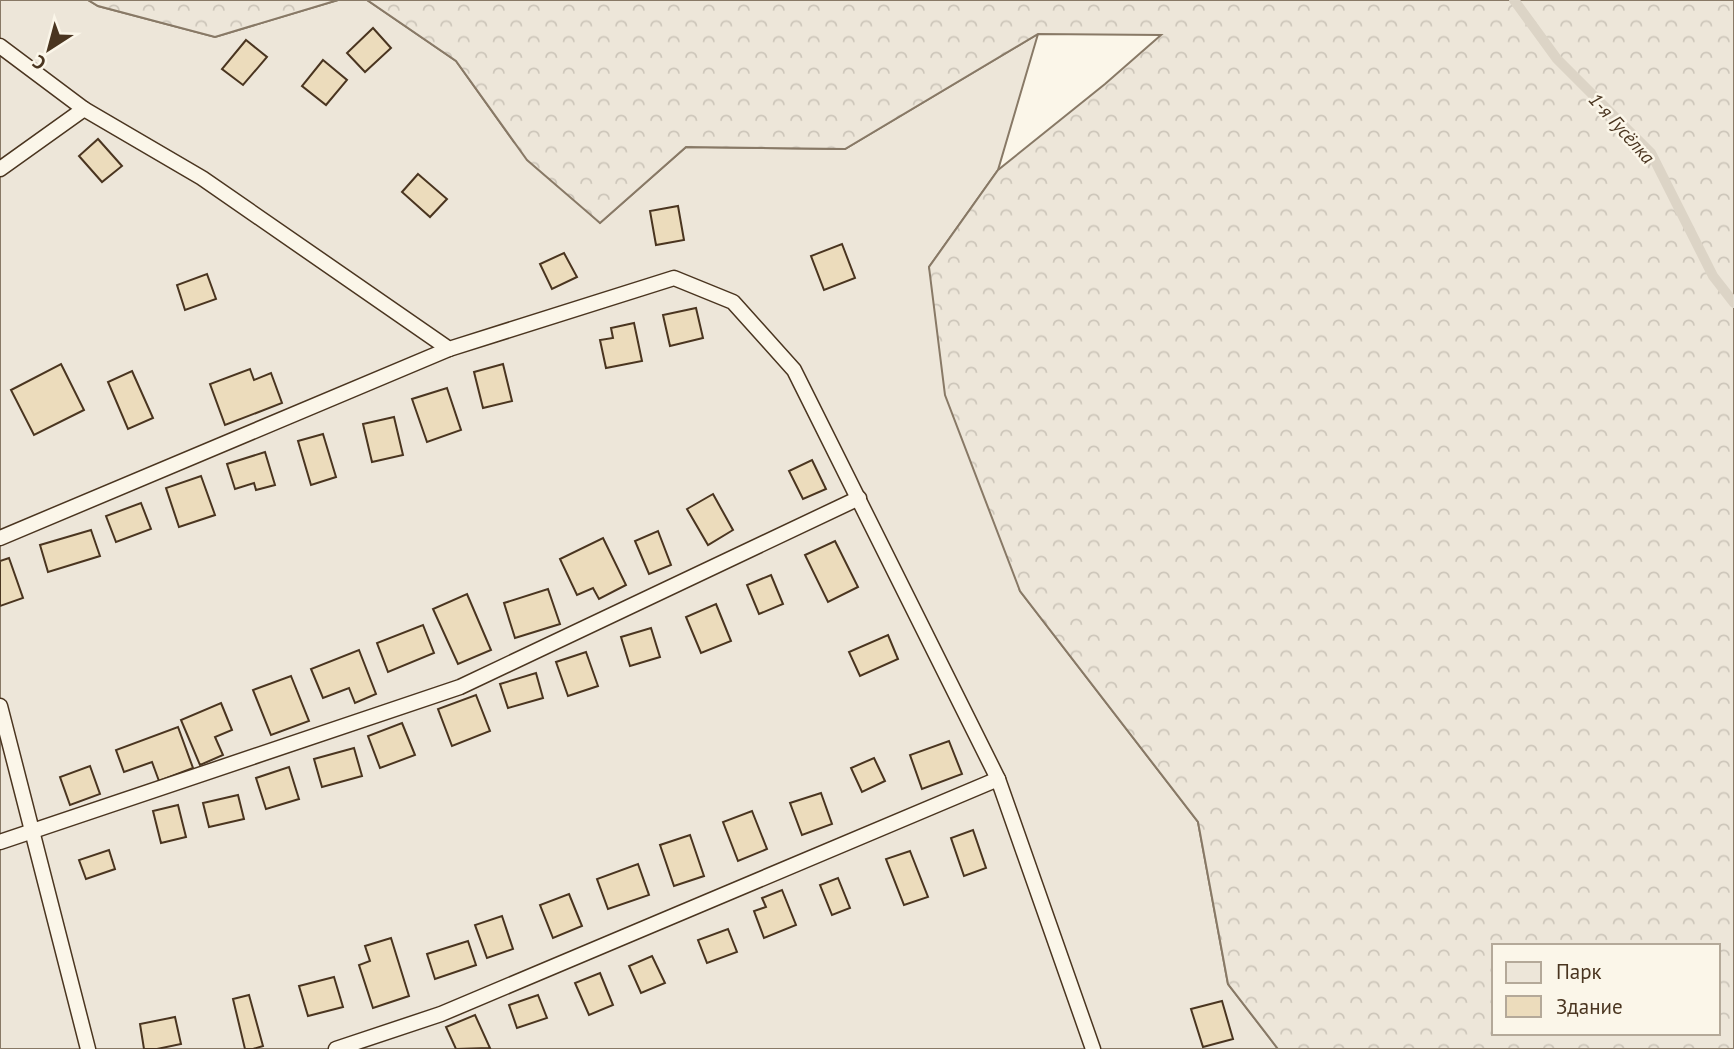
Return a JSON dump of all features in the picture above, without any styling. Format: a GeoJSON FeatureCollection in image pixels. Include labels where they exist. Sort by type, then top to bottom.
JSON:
{"type":"FeatureCollection","features":[{"type":"Feature","properties":{"kind":"lane"},"geometry":{"type":"LineString","coordinates":[[0,46],[84,109],[202,178],[449,349]]}},
{"type":"Feature","properties":{"kind":"lane"},"geometry":{"type":"LineString","coordinates":[[0,169],[84,109]]}},
{"type":"Feature","properties":{"kind":"lane"},"geometry":{"type":"LineString","coordinates":[[0,538],[449,349],[674,278],[733,302],[794,370],[998,779],[1093,1049]]}},
{"type":"Feature","properties":{"kind":"lane"},"geometry":{"type":"LineString","coordinates":[[0,842],[32,829],[460,687],[859,498]]}},
{"type":"Feature","properties":{"kind":"lane"},"geometry":{"type":"LineString","coordinates":[[0,706],[88,1049]]}},
{"type":"Feature","properties":{"kind":"lane"},"geometry":{"type":"LineString","coordinates":[[336,1049],[440,1014],[998,779]]}},
{"type":"Feature","properties":{"kind":"green space"},"geometry":{"type":"Polygon","coordinates":[[[0,0],[88,0],[98,6],[215,37],[338,0],[367,0],[456,61],[514,142],[600,223],[686,147],[845,149],[1038,34],[998,170],[929,267],[1020,591],[1198,822],[1228,984],[1278,1049],[0,1049],[0,0]]]}},
{"type":"Feature","properties":{"kind":"green space"},"geometry":{"type":"Polygon","coordinates":[[[88,0],[338,0],[215,37],[98,6],[88,0]]]}},
{"type":"Feature","properties":{"kind":"green space"},"geometry":{"type":"Polygon","coordinates":[[[367,0],[1734,0],[1734,1049],[1278,1049],[1228,984],[1198,822],[1020,591],[945,395],[929,267],[998,170],[1161,35],[1038,34],[845,149],[686,147],[600,223],[527,160],[456,61],[367,0]]]}},
{"type":"Feature","properties":{"kind":"building"},"geometry":{"type":"Polygon","coordinates":[[[373,28],[391,48],[365,72],[347,53],[373,28]]]}},
{"type":"Feature","properties":{"kind":"building"},"geometry":{"type":"Polygon","coordinates":[[[246,40],[267,57],[243,85],[222,69],[246,40]]]}},
{"type":"Feature","properties":{"kind":"building"},"geometry":{"type":"Polygon","coordinates":[[[323,60],[347,80],[326,105],[302,86],[323,60]]]}},
{"type":"Feature","properties":{"kind":"building"},"geometry":{"type":"Polygon","coordinates":[[[98,139],[122,166],[102,182],[79,156],[98,139]]]}},
{"type":"Feature","properties":{"kind":"building"},"geometry":{"type":"Polygon","coordinates":[[[418,174],[447,199],[430,217],[402,192],[418,174]]]}},
{"type":"Feature","properties":{"kind":"building"},"geometry":{"type":"Polygon","coordinates":[[[678,206],[684,240],[656,245],[650,211],[678,206]]]}},
{"type":"Feature","properties":{"kind":"building"},"geometry":{"type":"Polygon","coordinates":[[[842,244],[855,278],[824,290],[811,256],[842,244]]]}},
{"type":"Feature","properties":{"kind":"building"},"geometry":{"type":"Polygon","coordinates":[[[564,253],[577,277],[552,289],[540,264],[564,253]]]}},
{"type":"Feature","properties":{"kind":"building"},"geometry":{"type":"Polygon","coordinates":[[[207,274],[216,299],[185,310],[177,285],[207,274]]]}},
{"type":"Feature","properties":{"kind":"building"},"geometry":{"type":"Polygon","coordinates":[[[696,308],[703,338],[670,346],[663,315],[696,308]]]}},
{"type":"Feature","properties":{"kind":"building"},"geometry":{"type":"Polygon","coordinates":[[[634,323],[642,361],[606,368],[600,340],[613,338],[611,328],[634,323]]]}},
{"type":"Feature","properties":{"kind":"building"},"geometry":{"type":"Polygon","coordinates":[[[61,364],[84,410],[34,435],[11,390],[61,364]]]}},
{"type":"Feature","properties":{"kind":"building"},"geometry":{"type":"Polygon","coordinates":[[[503,364],[512,401],[483,408],[474,372],[503,364]]]}},
{"type":"Feature","properties":{"kind":"building"},"geometry":{"type":"Polygon","coordinates":[[[250,369],[254,380],[271,373],[282,403],[225,425],[210,384],[250,369]]]}},
{"type":"Feature","properties":{"kind":"building"},"geometry":{"type":"Polygon","coordinates":[[[132,371],[153,418],[128,429],[108,382],[132,371]]]}},
{"type":"Feature","properties":{"kind":"building"},"geometry":{"type":"Polygon","coordinates":[[[447,388],[461,430],[427,442],[412,399],[447,388]]]}},
{"type":"Feature","properties":{"kind":"building"},"geometry":{"type":"Polygon","coordinates":[[[394,417],[403,455],[372,462],[363,424],[394,417]]]}},
{"type":"Feature","properties":{"kind":"building"},"geometry":{"type":"Polygon","coordinates":[[[323,434],[336,477],[311,485],[298,441],[323,434]]]}},
{"type":"Feature","properties":{"kind":"building"},"geometry":{"type":"Polygon","coordinates":[[[265,452],[275,485],[256,490],[254,483],[235,489],[227,464],[265,452]]]}},
{"type":"Feature","properties":{"kind":"building"},"geometry":{"type":"Polygon","coordinates":[[[812,460],[826,489],[803,499],[789,471],[812,460]]]}},
{"type":"Feature","properties":{"kind":"building"},"geometry":{"type":"Polygon","coordinates":[[[201,476],[215,515],[179,527],[166,488],[201,476]]]}},
{"type":"Feature","properties":{"kind":"building"},"geometry":{"type":"Polygon","coordinates":[[[713,494],[733,530],[708,545],[687,509],[713,494]]]}},
{"type":"Feature","properties":{"kind":"building"},"geometry":{"type":"Polygon","coordinates":[[[141,503],[151,529],[116,542],[106,516],[141,503]]]}},
{"type":"Feature","properties":{"kind":"building"},"geometry":{"type":"Polygon","coordinates":[[[91,530],[100,556],[48,572],[40,545],[91,530]]]}},
{"type":"Feature","properties":{"kind":"building"},"geometry":{"type":"Polygon","coordinates":[[[658,531],[671,565],[649,574],[635,541],[658,531]]]}},
{"type":"Feature","properties":{"kind":"building"},"geometry":{"type":"Polygon","coordinates":[[[603,538],[626,585],[599,599],[593,588],[577,595],[560,559],[603,538]]]}},
{"type":"Feature","properties":{"kind":"building"},"geometry":{"type":"Polygon","coordinates":[[[835,541],[858,587],[828,602],[805,555],[835,541]]]}},
{"type":"Feature","properties":{"kind":"building"},"geometry":{"type":"Polygon","coordinates":[[[9,558],[23,598],[0,606],[0,561],[9,558]]]}},
{"type":"Feature","properties":{"kind":"building"},"geometry":{"type":"Polygon","coordinates":[[[771,575],[783,604],[759,614],[747,585],[771,575]]]}},
{"type":"Feature","properties":{"kind":"building"},"geometry":{"type":"Polygon","coordinates":[[[548,589],[560,624],[515,638],[504,603],[548,589]]]}},
{"type":"Feature","properties":{"kind":"building"},"geometry":{"type":"Polygon","coordinates":[[[467,594],[491,650],[458,664],[433,609],[467,594]]]}},
{"type":"Feature","properties":{"kind":"building"},"geometry":{"type":"Polygon","coordinates":[[[716,604],[731,641],[701,653],[686,617],[716,604]]]}},
{"type":"Feature","properties":{"kind":"building"},"geometry":{"type":"Polygon","coordinates":[[[423,625],[434,653],[388,672],[377,643],[423,625]]]}},
{"type":"Feature","properties":{"kind":"building"},"geometry":{"type":"Polygon","coordinates":[[[651,628],[660,657],[630,666],[621,637],[651,628]]]}},
{"type":"Feature","properties":{"kind":"building"},"geometry":{"type":"Polygon","coordinates":[[[888,635],[898,659],[860,676],[849,652],[888,635]]]}},
{"type":"Feature","properties":{"kind":"building"},"geometry":{"type":"Polygon","coordinates":[[[359,650],[376,694],[355,703],[349,688],[323,698],[311,669],[359,650]]]}},
{"type":"Feature","properties":{"kind":"building"},"geometry":{"type":"Polygon","coordinates":[[[586,652],[598,686],[568,696],[556,662],[586,652]]]}},
{"type":"Feature","properties":{"kind":"building"},"geometry":{"type":"Polygon","coordinates":[[[536,673],[543,698],[508,708],[500,684],[536,673]]]}},
{"type":"Feature","properties":{"kind":"building"},"geometry":{"type":"Polygon","coordinates":[[[291,676],[309,721],[271,735],[253,690],[291,676]]]}},
{"type":"Feature","properties":{"kind":"building"},"geometry":{"type":"Polygon","coordinates":[[[476,695],[490,731],[452,746],[438,709],[476,695]]]}},
{"type":"Feature","properties":{"kind":"building"},"geometry":{"type":"Polygon","coordinates":[[[221,703],[232,730],[215,737],[223,755],[200,765],[181,720],[221,703]]]}},
{"type":"Feature","properties":{"kind":"building"},"geometry":{"type":"Polygon","coordinates":[[[402,723],[415,755],[380,768],[368,736],[402,723]]]}},
{"type":"Feature","properties":{"kind":"building"},"geometry":{"type":"Polygon","coordinates":[[[178,727],[193,768],[159,781],[152,762],[124,772],[116,750],[178,727]]]}},
{"type":"Feature","properties":{"kind":"building"},"geometry":{"type":"Polygon","coordinates":[[[949,741],[962,774],[922,789],[910,755],[949,741]]]}},
{"type":"Feature","properties":{"kind":"building"},"geometry":{"type":"Polygon","coordinates":[[[354,748],[362,776],[322,787],[314,759],[354,748]]]}},
{"type":"Feature","properties":{"kind":"building"},"geometry":{"type":"Polygon","coordinates":[[[874,758],[885,781],[862,792],[851,768],[874,758]]]}},
{"type":"Feature","properties":{"kind":"building"},"geometry":{"type":"Polygon","coordinates":[[[90,766],[100,794],[70,805],[60,777],[90,766]]]}},
{"type":"Feature","properties":{"kind":"building"},"geometry":{"type":"Polygon","coordinates":[[[289,767],[299,799],[266,809],[256,778],[289,767]]]}},
{"type":"Feature","properties":{"kind":"building"},"geometry":{"type":"Polygon","coordinates":[[[821,793],[832,824],[802,835],[790,803],[821,793]]]}},
{"type":"Feature","properties":{"kind":"building"},"geometry":{"type":"Polygon","coordinates":[[[238,795],[244,819],[209,827],[203,803],[238,795]]]}},
{"type":"Feature","properties":{"kind":"building"},"geometry":{"type":"Polygon","coordinates":[[[178,805],[186,837],[161,843],[153,811],[178,805]]]}},
{"type":"Feature","properties":{"kind":"building"},"geometry":{"type":"Polygon","coordinates":[[[752,811],[767,849],[738,861],[723,822],[752,811]]]}},
{"type":"Feature","properties":{"kind":"building"},"geometry":{"type":"Polygon","coordinates":[[[973,830],[986,868],[964,876],[951,838],[973,830]]]}},
{"type":"Feature","properties":{"kind":"building"},"geometry":{"type":"Polygon","coordinates":[[[690,835],[704,876],[674,886],[660,845],[690,835]]]}},
{"type":"Feature","properties":{"kind":"building"},"geometry":{"type":"Polygon","coordinates":[[[109,850],[115,869],[86,879],[79,860],[109,850]]]}},
{"type":"Feature","properties":{"kind":"building"},"geometry":{"type":"Polygon","coordinates":[[[910,851],[928,897],[904,905],[886,859],[910,851]]]}},
{"type":"Feature","properties":{"kind":"building"},"geometry":{"type":"Polygon","coordinates":[[[638,864],[649,895],[608,909],[597,879],[638,864]]]}},
{"type":"Feature","properties":{"kind":"building"},"geometry":{"type":"Polygon","coordinates":[[[838,878],[850,908],[832,915],[820,885],[838,878]]]}},
{"type":"Feature","properties":{"kind":"building"},"geometry":{"type":"Polygon","coordinates":[[[782,890],[796,925],[764,938],[754,911],[766,907],[762,898],[782,890]]]}},
{"type":"Feature","properties":{"kind":"building"},"geometry":{"type":"Polygon","coordinates":[[[569,894],[582,926],[553,938],[540,905],[569,894]]]}},
{"type":"Feature","properties":{"kind":"building"},"geometry":{"type":"Polygon","coordinates":[[[502,916],[513,949],[487,958],[475,925],[502,916]]]}},
{"type":"Feature","properties":{"kind":"building"},"geometry":{"type":"Polygon","coordinates":[[[728,929],[737,952],[707,963],[698,940],[728,929]]]}},
{"type":"Feature","properties":{"kind":"building"},"geometry":{"type":"Polygon","coordinates":[[[391,938],[409,996],[373,1008],[359,965],[370,961],[365,946],[391,938]]]}},
{"type":"Feature","properties":{"kind":"building"},"geometry":{"type":"Polygon","coordinates":[[[468,941],[476,965],[435,979],[427,954],[468,941]]]}},
{"type":"Feature","properties":{"kind":"building"},"geometry":{"type":"Polygon","coordinates":[[[652,956],[665,983],[641,993],[629,966],[652,956]]]}},
{"type":"Feature","properties":{"kind":"building"},"geometry":{"type":"Polygon","coordinates":[[[600,973],[613,1005],[589,1015],[575,983],[600,973]]]}},
{"type":"Feature","properties":{"kind":"building"},"geometry":{"type":"Polygon","coordinates":[[[334,977],[343,1007],[308,1016],[299,986],[334,977]]]}},
{"type":"Feature","properties":{"kind":"building"},"geometry":{"type":"Polygon","coordinates":[[[249,995],[263,1046],[245,1049],[233,999],[249,995]]]}},
{"type":"Feature","properties":{"kind":"building"},"geometry":{"type":"Polygon","coordinates":[[[538,995],[547,1018],[517,1028],[509,1005],[538,995]]]}},
{"type":"Feature","properties":{"kind":"building"},"geometry":{"type":"Polygon","coordinates":[[[1222,1001],[1233,1039],[1203,1047],[1191,1009],[1222,1001]]]}},
{"type":"Feature","properties":{"kind":"building"},"geometry":{"type":"Polygon","coordinates":[[[475,1015],[490,1048],[456,1049],[446,1027],[475,1015]]]}},
{"type":"Feature","properties":{"kind":"building"},"geometry":{"type":"Polygon","coordinates":[[[175,1017],[181,1044],[144,1049],[140,1024],[175,1017]]]}},
{"type":"Feature","properties":{"kind":"waterway","name":"1-я Гусёлка"},"geometry":{"type":"LineString","coordinates":[[1514,0],[1557,59],[1651,153],[1713,276],[1734,303]]}}]}
